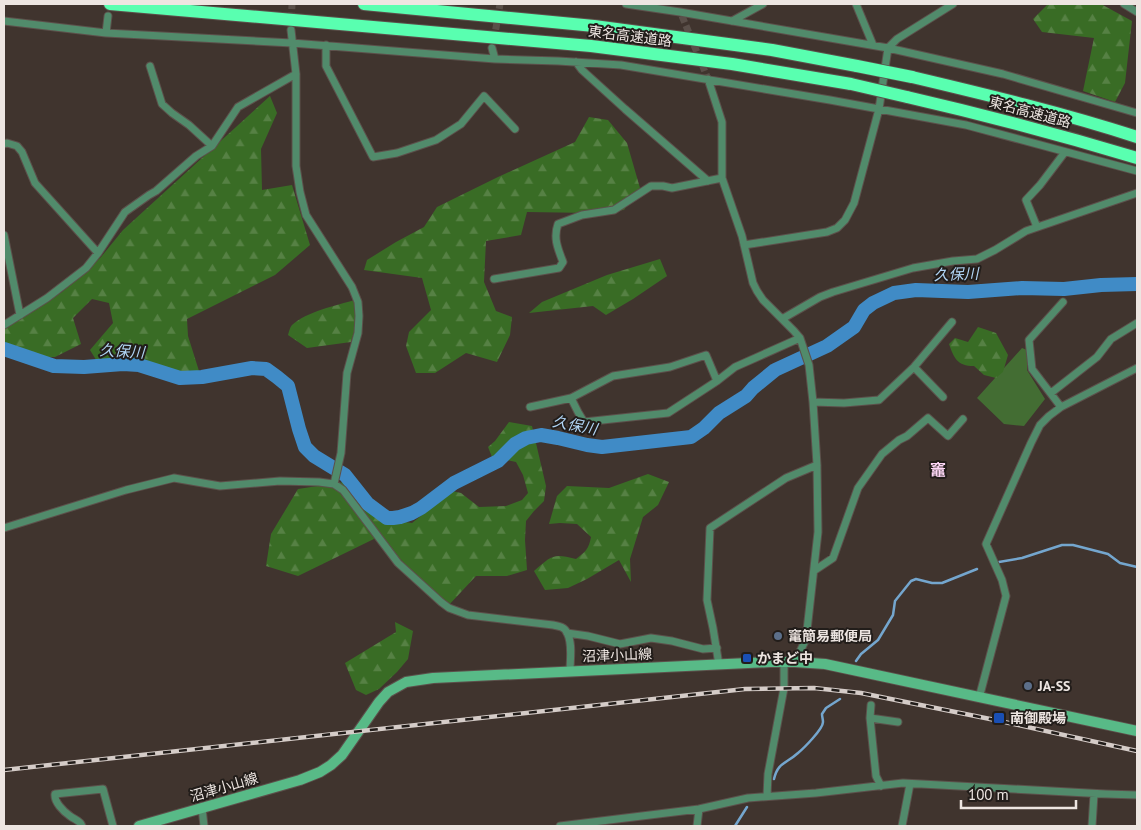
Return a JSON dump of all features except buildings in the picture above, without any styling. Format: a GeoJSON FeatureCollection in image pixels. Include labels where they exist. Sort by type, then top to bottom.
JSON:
{"type":"FeatureCollection","features":[{"type":"Feature","properties":{"kind":"highway","name":"東名高速道路"},"geometry":{"type":"LineString","coordinates":[[364,4],[594,26],[745,46],[912,77],[1041,108],[1137,136]]}},
{"type":"Feature","properties":{"kind":"highway","name":"東名高速道路"},"geometry":{"type":"LineString","coordinates":[[109,10],[591,46],[732,64],[851,84],[964,110],[1036,128],[1137,158]]}},
{"type":"Feature","properties":{"kind":"main road","name":"沼津小山線"},"geometry":{"type":"LineString","coordinates":[[139,826],[300,780],[320,772],[342,755],[388,692],[406,682],[433,678],[784,662],[825,664],[980,698],[1136,728]]}},
{"type":"Feature","properties":{"kind":"street"},"geometry":{"type":"LineString","coordinates":[[626,4],[888,48],[1002,74],[1137,113]]}},
{"type":"Feature","properties":{"kind":"street"},"geometry":{"type":"LineString","coordinates":[[677,4],[681,14]]}},
{"type":"Feature","properties":{"kind":"street"},"geometry":{"type":"LineString","coordinates":[[732,21],[763,4]]}},
{"type":"Feature","properties":{"kind":"street"},"geometry":{"type":"LineString","coordinates":[[856,4],[873,45]]}},
{"type":"Feature","properties":{"kind":"street"},"geometry":{"type":"LineString","coordinates":[[744,245],[827,232],[837,228],[845,220],[854,203],[879,109],[888,48],[897,39],[953,4]]}},
{"type":"Feature","properties":{"kind":"street"},"geometry":{"type":"LineString","coordinates":[[1124,4],[1137,12]]}},
{"type":"Feature","properties":{"kind":"street"},"geometry":{"type":"LineString","coordinates":[[106,33],[109,10]]}},
{"type":"Feature","properties":{"kind":"street"},"geometry":{"type":"LineString","coordinates":[[4,21],[106,33],[326,45],[494,59],[621,65],[966,125],[1137,171]]}},
{"type":"Feature","properties":{"kind":"street"},"geometry":{"type":"LineString","coordinates":[[290,30],[296,74],[296,166],[300,192],[306,215],[352,287],[358,302],[358,333],[347,373],[342,453],[334,483]]}},
{"type":"Feature","properties":{"kind":"street"},"geometry":{"type":"LineString","coordinates":[[326,45],[326,66],[373,157],[397,153],[436,140],[461,124],[484,96],[516,129]]}},
{"type":"Feature","properties":{"kind":"street"},"geometry":{"type":"LineString","coordinates":[[492,48],[494,59]]}},
{"type":"Feature","properties":{"kind":"street"},"geometry":{"type":"LineString","coordinates":[[576,62],[582,70],[625,109],[708,181]]}},
{"type":"Feature","properties":{"kind":"street"},"geometry":{"type":"LineString","coordinates":[[150,66],[162,104],[212,146]]}},
{"type":"Feature","properties":{"kind":"street"},"geometry":{"type":"LineString","coordinates":[[4,325],[46,298],[86,268],[125,212],[156,191],[196,156],[212,146],[238,107],[296,74]]}},
{"type":"Feature","properties":{"kind":"street"},"geometry":{"type":"LineString","coordinates":[[708,79],[722,122],[722,178],[742,236],[753,282],[762,300],[800,338],[808,365],[813,402],[817,465],[818,532],[806,639],[796,662]]}},
{"type":"Feature","properties":{"kind":"street"},"geometry":{"type":"LineString","coordinates":[[4,144],[8,143],[17,146],[22,152],[35,183],[98,253]]}},
{"type":"Feature","properties":{"kind":"street"},"geometry":{"type":"LineString","coordinates":[[1037,227],[1026,200],[1065,152]]}},
{"type":"Feature","properties":{"kind":"street"},"geometry":{"type":"LineString","coordinates":[[494,279],[559,268],[563,262],[556,243],[558,224],[582,215],[614,210],[651,186],[672,188],[722,178]]}},
{"type":"Feature","properties":{"kind":"street"},"geometry":{"type":"LineString","coordinates":[[782,319],[832,292],[913,268],[977,259],[1026,231],[1137,192]]}},
{"type":"Feature","properties":{"kind":"street"},"geometry":{"type":"LineString","coordinates":[[4,235],[20,314]]}},
{"type":"Feature","properties":{"kind":"street"},"geometry":{"type":"LineString","coordinates":[[1061,407],[1032,369],[1029,340],[1063,302]]}},
{"type":"Feature","properties":{"kind":"street"},"geometry":{"type":"LineString","coordinates":[[813,402],[844,403],[879,400],[914,367],[952,322]]}},
{"type":"Feature","properties":{"kind":"street"},"geometry":{"type":"LineString","coordinates":[[1051,393],[1097,357],[1111,338],[1137,323]]}},
{"type":"Feature","properties":{"kind":"street"},"geometry":{"type":"LineString","coordinates":[[571,398],[584,422],[668,413],[735,367],[800,338]]}},
{"type":"Feature","properties":{"kind":"street"},"geometry":{"type":"LineString","coordinates":[[530,407],[571,398],[613,376],[670,367],[706,355],[717,381]]}},
{"type":"Feature","properties":{"kind":"street"},"geometry":{"type":"LineString","coordinates":[[914,367],[943,397]]}},
{"type":"Feature","properties":{"kind":"street"},"geometry":{"type":"LineString","coordinates":[[980,698],[1006,596],[1002,580],[986,544],[1031,443],[1040,425],[1061,407],[1137,368]]}},
{"type":"Feature","properties":{"kind":"street"},"geometry":{"type":"LineString","coordinates":[[815,570],[833,558],[858,488],[882,454],[928,418],[948,436],[963,419]]}},
{"type":"Feature","properties":{"kind":"street"},"geometry":{"type":"LineString","coordinates":[[719,665],[707,600],[710,528],[786,478],[817,465]]}},
{"type":"Feature","properties":{"kind":"street"},"geometry":{"type":"LineString","coordinates":[[4,528],[126,490],[174,478],[220,486],[280,481],[334,483],[343,490],[398,563],[449,608],[468,615],[553,625],[562,628],[567,633],[570,644],[570,671]]}},
{"type":"Feature","properties":{"kind":"street"},"geometry":{"type":"LineString","coordinates":[[567,633],[620,644],[651,638],[703,649],[717,648]]}},
{"type":"Feature","properties":{"kind":"street"},"geometry":{"type":"LineString","coordinates":[[767,796],[768,774],[784,688],[784,662]]}},
{"type":"Feature","properties":{"kind":"street"},"geometry":{"type":"LineString","coordinates":[[871,705],[870,718],[876,776],[882,786]]}},
{"type":"Feature","properties":{"kind":"street"},"geometry":{"type":"LineString","coordinates":[[870,718],[898,722]]}},
{"type":"Feature","properties":{"kind":"street"},"geometry":{"type":"LineString","coordinates":[[560,826],[699,809],[748,798],[903,784],[1137,795]]}},
{"type":"Feature","properties":{"kind":"street"},"geometry":{"type":"LineString","coordinates":[[902,826],[910,784]]}},
{"type":"Feature","properties":{"kind":"street"},"geometry":{"type":"LineString","coordinates":[[82,826],[81,822],[69,815],[56,802],[55,794],[103,789],[114,826]]}},
{"type":"Feature","properties":{"kind":"street"},"geometry":{"type":"LineString","coordinates":[[1092,826],[1094,794]]}},
{"type":"Feature","properties":{"kind":"street"},"geometry":{"type":"LineString","coordinates":[[202,808],[204,826]]}},
{"type":"Feature","properties":{"kind":"street"},"geometry":{"type":"LineString","coordinates":[[697,826],[699,809]]}},
{"type":"Feature","properties":{"kind":"green space"},"geometry":{"type":"Polygon","coordinates":[[[1048,4],[1101,4],[1132,21],[1125,83],[1115,102],[1083,91],[1094,38],[1042,32],[1033,19],[1048,4]]]}},
{"type":"Feature","properties":{"kind":"green space"},"geometry":{"type":"Polygon","coordinates":[[[270,96],[277,113],[261,149],[262,190],[292,185],[310,245],[275,275],[187,319],[188,336],[199,371],[189,378],[98,363],[90,350],[113,323],[109,303],[92,299],[73,318],[81,344],[55,357],[17,357],[4,346],[4,329],[62,292],[101,257],[123,230],[270,96]]]}},
{"type":"Feature","properties":{"kind":"green space"},"geometry":{"type":"Polygon","coordinates":[[[589,117],[608,120],[627,143],[640,188],[624,210],[592,213],[527,212],[521,235],[486,241],[484,282],[496,311],[512,317],[510,335],[497,362],[466,353],[435,373],[416,373],[406,346],[409,332],[431,310],[422,278],[364,270],[367,260],[424,227],[437,207],[575,142],[589,117]]]}},
{"type":"Feature","properties":{"kind":"green space"},"geometry":{"type":"Polygon","coordinates":[[[660,259],[667,276],[606,315],[593,306],[529,313],[542,302],[607,275],[660,259]]]}},
{"type":"Feature","properties":{"kind":"green space"},"geometry":{"type":"Polygon","coordinates":[[[355,300],[359,316],[351,342],[307,348],[288,335],[292,325],[305,316],[355,300]]]}},
{"type":"Feature","properties":{"kind":"green space"},"geometry":{"type":"Polygon","coordinates":[[[978,327],[996,333],[1008,355],[1003,372],[996,378],[984,375],[974,366],[960,363],[949,344],[955,338],[968,342],[978,327]]]}},
{"type":"Feature","properties":{"kind":"green space"},"geometry":{"type":"Polygon","coordinates":[[[1022,348],[1027,350],[1027,370],[1045,399],[1024,426],[1004,424],[977,398],[1022,348]]]}},
{"type":"Feature","properties":{"kind":"green space"},"geometry":{"type":"Polygon","coordinates":[[[509,422],[532,426],[546,486],[544,501],[526,521],[527,570],[507,576],[476,576],[447,607],[378,537],[298,576],[266,566],[271,534],[298,489],[344,482],[391,520],[412,523],[452,491],[461,493],[479,507],[506,506],[522,500],[528,493],[523,475],[516,462],[492,457],[488,447],[495,441],[509,422]]]}},
{"type":"Feature","properties":{"kind":"green space"},"geometry":{"type":"Polygon","coordinates":[[[648,474],[669,482],[658,505],[643,517],[630,559],[631,582],[619,560],[568,588],[545,590],[534,571],[553,557],[562,556],[576,559],[586,550],[591,537],[577,524],[549,524],[557,496],[567,486],[609,488],[648,474]]]}},
{"type":"Feature","properties":{"kind":"green space"},"geometry":{"type":"Polygon","coordinates":[[[395,622],[413,631],[408,659],[379,689],[366,695],[356,690],[345,663],[396,632],[395,622]]]}},
{"type":"Feature","properties":{"kind":"waterway","name":"久保川"},"geometry":{"type":"LineString","coordinates":[[4,349],[54,366],[139,365],[180,378],[202,377],[252,368],[266,369],[288,386],[305,447],[314,456],[345,475],[368,504],[387,518],[393,518],[412,513],[421,508],[454,483],[498,461],[515,444],[526,438],[541,435],[602,447],[691,437],[704,428],[719,413],[746,396],[775,370],[827,346],[854,327],[864,310],[873,303],[894,293],[916,290],[968,292],[1022,288],[1064,289],[1137,284]]}},
{"type":"Feature","properties":{"kind":"waterway"},"geometry":{"type":"LineString","coordinates":[[999,562],[1022,558],[1062,545],[1073,545],[1108,554],[1120,563],[1137,567]]}},
{"type":"Feature","properties":{"kind":"waterway"},"geometry":{"type":"LineString","coordinates":[[856,661],[861,654],[878,640],[893,615],[895,601],[911,581],[916,579],[932,583],[942,583],[977,569]]}},
{"type":"Feature","properties":{"kind":"waterway"},"geometry":{"type":"LineString","coordinates":[[774,779],[780,766],[801,751],[817,734],[823,722],[822,714],[826,708],[840,699]]}},
{"type":"Feature","properties":{"kind":"waterway"},"geometry":{"type":"LineString","coordinates":[[735,826],[747,807]]}},
{"type":"Feature","properties":{"kind":"tunnel"},"geometry":{"type":"LineString","coordinates":[[291,30],[292,4]]}},
{"type":"Feature","properties":{"kind":"tunnel"},"geometry":{"type":"LineString","coordinates":[[494,40],[500,4]]}},
{"type":"Feature","properties":{"kind":"tunnel"},"geometry":{"type":"LineString","coordinates":[[682,16],[708,79]]}},
{"type":"Feature","properties":{"kind":"railway"},"geometry":{"type":"LineString","coordinates":[[4,770],[745,689],[814,688],[861,693],[1137,751]]}},
{"type":"Feature","properties":{"kind":"place","name":"竃簡易郵便局"},"geometry":{"type":"Point","coordinates":[778,636]}},
{"type":"Feature","properties":{"kind":"place","name":"かまど中"},"geometry":{"type":"Point","coordinates":[747,658]}},
{"type":"Feature","properties":{"kind":"place","name":"JA-SS"},"geometry":{"type":"Point","coordinates":[1028,686]}},
{"type":"Feature","properties":{"kind":"place","name":"南御殿場"},"geometry":{"type":"Point","coordinates":[999,718]}},
{"type":"Feature","properties":{"kind":"district","name":"竈"},"geometry":{"type":"Point","coordinates":[938,470]}}]}
